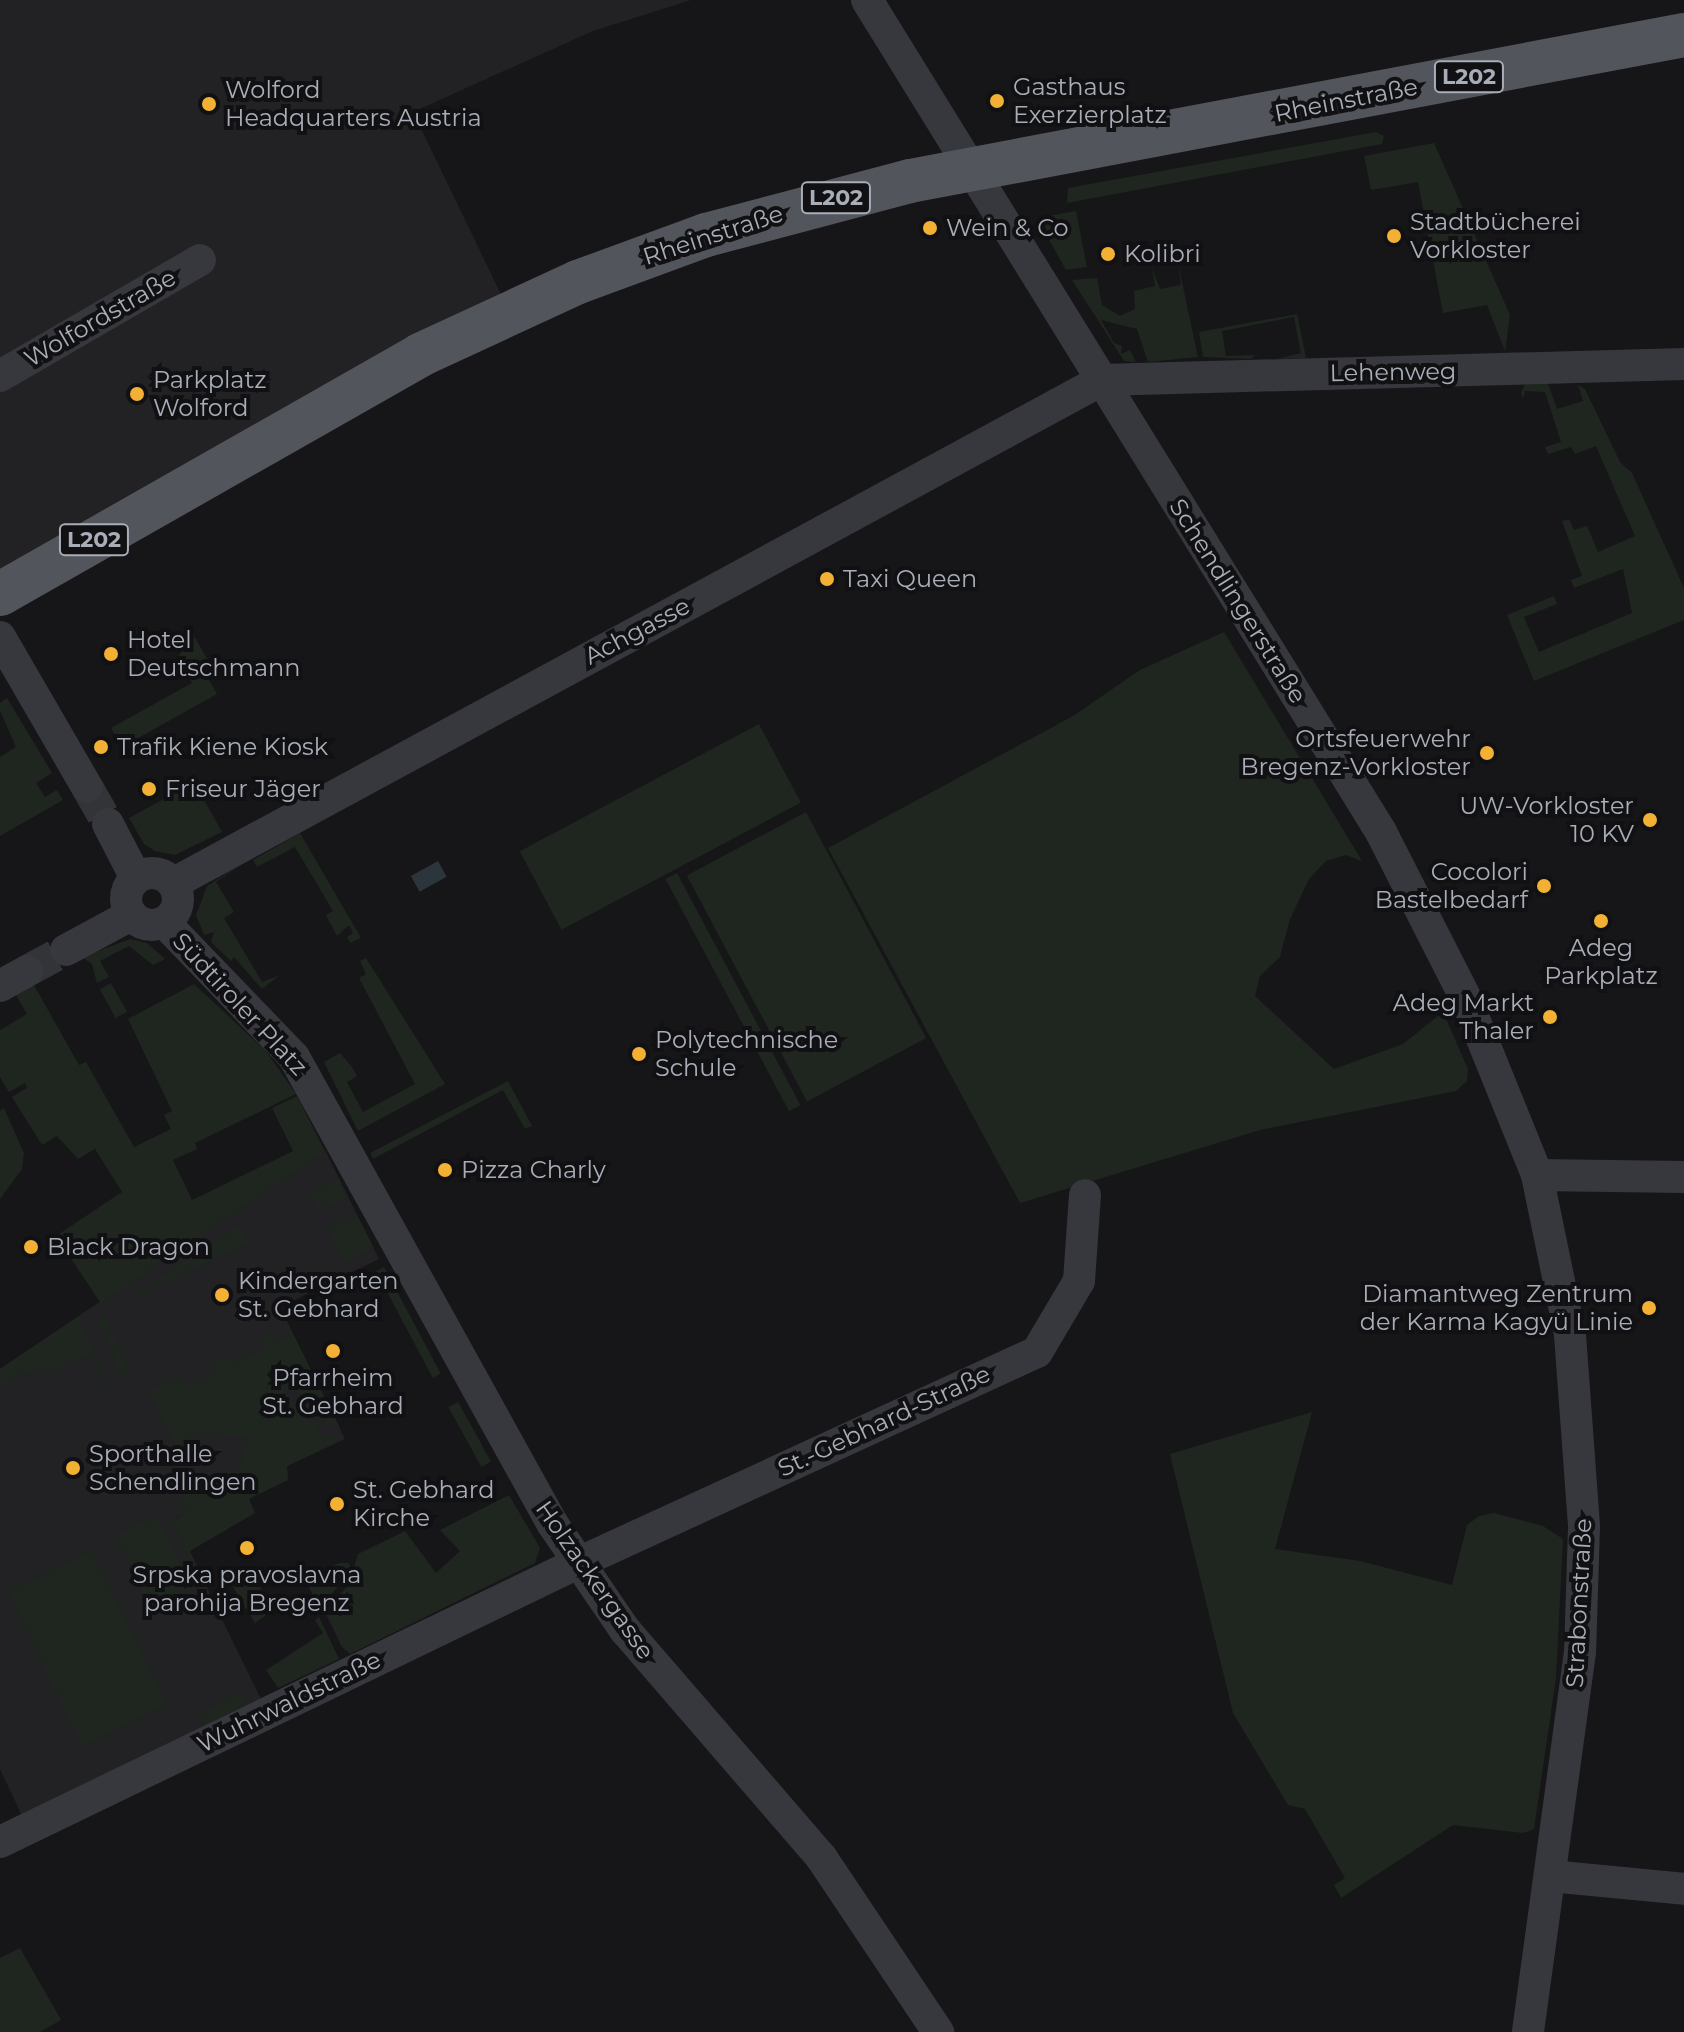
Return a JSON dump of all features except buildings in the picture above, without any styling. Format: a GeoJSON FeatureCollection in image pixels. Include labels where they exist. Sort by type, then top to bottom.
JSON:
{"type":"FeatureCollection","features":[{"type":"Feature","properties":{"kind":"main road","name":"Rheinstraße"},"geometry":{"type":"LineString","coordinates":[[0,594],[360,388],[509,311],[749,221],[968,169],[1684,35]]}},
{"type":"Feature","properties":{"kind":"street","name":"Schendlingerstraße"},"geometry":{"type":"LineString","coordinates":[[867,0],[968,169],[1102,380],[1395,856],[1492,1056],[1537,1175]]}},
{"type":"Feature","properties":{"kind":"street","name":"Wolfordstraße"},"geometry":{"type":"LineString","coordinates":[[0,376],[200,260]]}},
{"type":"Feature","properties":{"kind":"street","name":"Lehenweg"},"geometry":{"type":"LineString","coordinates":[[1102,380],[1684,364]]}},
{"type":"Feature","properties":{"kind":"street","name":"Achgasse"},"geometry":{"type":"LineString","coordinates":[[174,883],[1102,380]]}},
{"type":"Feature","properties":{"kind":"street"},"geometry":{"type":"LineString","coordinates":[[0,637],[85,783]]}},
{"type":"Feature","properties":{"kind":"street"},"geometry":{"type":"LineString","coordinates":[[108,824],[136,878]]}},
{"type":"Feature","properties":{"kind":"street"},"geometry":{"type":"LineString","coordinates":[[66,950],[131,915],[127,891],[136,878],[160,874],[174,883]]}},
{"type":"Feature","properties":{"kind":"street","name":"Südtiroler Platz"},"geometry":{"type":"LineString","coordinates":[[131,915],[142,924],[165,923],[177,910],[174,883]]}},
{"type":"Feature","properties":{"kind":"street","name":"Südtiroler Platz"},"geometry":{"type":"LineString","coordinates":[[165,923],[274,1034],[314,1086]]}},
{"type":"Feature","properties":{"kind":"street","name":"Holzackergasse"},"geometry":{"type":"LineString","coordinates":[[314,1086],[469,1379],[578,1563],[625,1630],[821,1857],[938,2032]]}},
{"type":"Feature","properties":{"kind":"street"},"geometry":{"type":"LineString","coordinates":[[1537,1175],[1684,1177]]}},
{"type":"Feature","properties":{"kind":"street","name":"Strabonstraße"},"geometry":{"type":"LineString","coordinates":[[1528,2032],[1580,1652],[1584,1527],[1570,1335],[1537,1175]]}},
{"type":"Feature","properties":{"kind":"street","name":"St.-Gebhard-Straße"},"geometry":{"type":"LineString","coordinates":[[578,1563],[1037,1352],[1079,1281],[1085,1195]]}},
{"type":"Feature","properties":{"kind":"street","name":"Wuhrwaldstraße"},"geometry":{"type":"LineString","coordinates":[[0,1842],[578,1563]]}},
{"type":"Feature","properties":{"kind":"street"},"geometry":{"type":"LineString","coordinates":[[1550,1876],[1684,1889]]}},
{"type":"Feature","properties":{"kind":"shaded area"},"geometry":{"type":"Polygon","coordinates":[[[0,0],[691,0],[593,31],[413,112],[509,311],[0,594],[0,0]]]}},
{"type":"Feature","properties":{"kind":"shaded area"},"geometry":{"type":"Polygon","coordinates":[[[1376,132],[1384,136],[1382,144],[1067,203],[1068,188],[1376,132]]]}},
{"type":"Feature","properties":{"kind":"shaded area"},"geometry":{"type":"Polygon","coordinates":[[[1434,143],[1510,315],[1505,351],[1487,305],[1443,313],[1418,182],[1371,190],[1364,156],[1434,143]]]}},
{"type":"Feature","properties":{"kind":"shaded area"},"geometry":{"type":"Polygon","coordinates":[[[1076,211],[1087,267],[1066,270],[1048,238],[1043,217],[1076,211]]]}},
{"type":"Feature","properties":{"kind":"shaded area"},"geometry":{"type":"Polygon","coordinates":[[[1178,263],[1198,357],[1148,362],[1137,329],[1101,320],[1114,343],[1122,346],[1121,354],[1130,350],[1136,362],[1124,361],[1072,280],[1097,278],[1102,305],[1120,316],[1135,309],[1134,291],[1155,286],[1152,268],[1160,289],[1181,285],[1178,263]]]}},
{"type":"Feature","properties":{"kind":"shaded area"},"geometry":{"type":"Polygon","coordinates":[[[1297,314],[1306,358],[1277,359],[1301,353],[1294,317],[1222,331],[1226,356],[1255,355],[1251,359],[1203,357],[1199,332],[1297,314]]]}},
{"type":"Feature","properties":{"kind":"shaded area"},"geometry":{"type":"Polygon","coordinates":[[[1547,381],[1557,409],[1583,401],[1578,385],[1585,389],[1620,462],[1632,473],[1684,588],[1684,620],[1534,681],[1507,615],[1554,596],[1557,604],[1524,617],[1539,652],[1632,613],[1623,569],[1574,588],[1571,580],[1582,576],[1562,521],[1569,519],[1574,530],[1587,526],[1598,552],[1635,536],[1596,446],[1575,454],[1571,447],[1548,454],[1545,447],[1561,442],[1545,392],[1525,391],[1523,399],[1521,393],[1525,384],[1547,381]]]}},
{"type":"Feature","properties":{"kind":"shaded area"},"geometry":{"type":"Polygon","coordinates":[[[190,629],[210,664],[203,669],[217,694],[122,747],[111,728],[192,683],[177,658],[188,643],[190,629]]]}},
{"type":"Feature","properties":{"kind":"shaded area"},"geometry":{"type":"Polygon","coordinates":[[[1224,632],[1362,861],[1346,855],[1326,861],[1309,879],[1290,919],[1280,957],[1260,976],[1255,996],[1334,1069],[1403,1044],[1443,1012],[1468,1069],[1467,1081],[1456,1091],[1260,1130],[1020,1203],[828,848],[1073,716],[1140,670],[1224,632]]]}},
{"type":"Feature","properties":{"kind":"shaded area"},"geometry":{"type":"Polygon","coordinates":[[[7,698],[52,773],[36,783],[45,797],[57,790],[63,800],[0,836],[0,757],[16,747],[0,711],[0,703],[7,698]]]}},
{"type":"Feature","properties":{"kind":"shaded area"},"geometry":{"type":"Polygon","coordinates":[[[759,724],[801,803],[562,930],[520,851],[759,724]]]}},
{"type":"Feature","properties":{"kind":"shaded area"},"geometry":{"type":"Polygon","coordinates":[[[186,787],[198,789],[222,832],[175,855],[155,851],[144,844],[129,818],[186,787]]]}},
{"type":"Feature","properties":{"kind":"shaded area"},"geometry":{"type":"Polygon","coordinates":[[[806,812],[926,1038],[807,1101],[687,875],[806,812]]]}},
{"type":"Feature","properties":{"kind":"shaded area"},"geometry":{"type":"Polygon","coordinates":[[[300,833],[361,938],[350,943],[347,937],[353,933],[349,925],[337,936],[326,915],[333,911],[295,847],[257,867],[253,860],[300,833]]]}},
{"type":"Feature","properties":{"kind":"shaded area"},"geometry":{"type":"Polygon","coordinates":[[[248,860],[216,882],[234,912],[224,918],[262,982],[280,975],[262,989],[234,957],[231,961],[211,942],[214,932],[204,935],[196,915],[207,886],[248,860]]]}},
{"type":"Feature","properties":{"kind":"shaded area"},"geometry":{"type":"Polygon","coordinates":[[[438,861],[447,877],[420,892],[411,876],[438,861]]]}},
{"type":"Feature","properties":{"kind":"shaded area"},"geometry":{"type":"Polygon","coordinates":[[[677,873],[800,1105],[789,1111],[666,879],[677,873]]]}},
{"type":"Feature","properties":{"kind":"shaded area"},"geometry":{"type":"Polygon","coordinates":[[[130,939],[147,943],[165,959],[153,965],[129,946],[100,961],[109,977],[97,983],[92,964],[82,957],[130,939]]]}},
{"type":"Feature","properties":{"kind":"shaded area"},"geometry":{"type":"Polygon","coordinates":[[[366,958],[445,1084],[358,1131],[324,1062],[340,1053],[352,1067],[357,1076],[347,1082],[363,1112],[415,1084],[359,978],[366,974],[360,961],[366,958]]]}},
{"type":"Feature","properties":{"kind":"shaded area"},"geometry":{"type":"Polygon","coordinates":[[[111,983],[127,1012],[116,1018],[100,989],[111,983]]]}},
{"type":"Feature","properties":{"kind":"shaded area"},"geometry":{"type":"Polygon","coordinates":[[[194,984],[265,1050],[296,1094],[195,1143],[197,1149],[173,1160],[192,1200],[293,1151],[272,1108],[297,1096],[325,1151],[79,1318],[131,1439],[90,1353],[46,1374],[41,1365],[0,1385],[0,1369],[100,1302],[56,1236],[122,1192],[95,1149],[78,1159],[57,1136],[42,1145],[12,1097],[27,1088],[25,1083],[9,1092],[0,1077],[0,1030],[27,1014],[16,995],[34,985],[79,1065],[86,1062],[134,1147],[171,1129],[164,1115],[172,1111],[128,1019],[194,984]]]}},
{"type":"Feature","properties":{"kind":"shaded area"},"geometry":{"type":"Polygon","coordinates":[[[508,1081],[532,1126],[525,1129],[503,1090],[373,1159],[370,1153],[508,1081]]]}},
{"type":"Feature","properties":{"kind":"shaded area"},"geometry":{"type":"Polygon","coordinates":[[[4,1108],[24,1153],[22,1169],[0,1199],[0,1111],[4,1108]]]}},
{"type":"Feature","properties":{"kind":"shaded area"},"geometry":{"type":"Polygon","coordinates":[[[325,1150],[379,1259],[280,1307],[345,1439],[173,1520],[263,1703],[23,1818],[0,1769],[0,1369],[325,1150]]]}},
{"type":"Feature","properties":{"kind":"shaded area"},"geometry":{"type":"Polygon","coordinates":[[[338,1178],[347,1198],[319,1209],[310,1192],[338,1178]]]}},
{"type":"Feature","properties":{"kind":"shaded area"},"geometry":{"type":"Polygon","coordinates":[[[356,1213],[374,1248],[345,1262],[327,1228],[356,1213]]]}},
{"type":"Feature","properties":{"kind":"shaded area"},"geometry":{"type":"Polygon","coordinates":[[[241,1225],[249,1242],[109,1310],[241,1225]]]}},
{"type":"Feature","properties":{"kind":"shaded area"},"geometry":{"type":"Polygon","coordinates":[[[384,1267],[441,1374],[433,1378],[376,1271],[384,1267]]]}},
{"type":"Feature","properties":{"kind":"shaded area"},"geometry":{"type":"Polygon","coordinates":[[[103,1315],[133,1377],[125,1381],[97,1321],[103,1315]]]}},
{"type":"Feature","properties":{"kind":"shaded area"},"geometry":{"type":"Polygon","coordinates":[[[270,1332],[275,1343],[293,1334],[340,1428],[328,1425],[294,1388],[281,1395],[325,1435],[341,1440],[287,1466],[288,1480],[249,1499],[255,1513],[190,1551],[256,1693],[172,1521],[187,1513],[180,1497],[240,1467],[249,1436],[198,1434],[176,1445],[148,1392],[181,1376],[186,1386],[217,1371],[213,1361],[228,1354],[233,1363],[266,1347],[261,1337],[270,1332]]]}},
{"type":"Feature","properties":{"kind":"shaded area"},"geometry":{"type":"Polygon","coordinates":[[[458,1402],[491,1461],[481,1467],[448,1407],[458,1402]]]}},
{"type":"Feature","properties":{"kind":"shaded area"},"geometry":{"type":"Polygon","coordinates":[[[1312,1412],[1275,1549],[1360,1561],[1452,1585],[1467,1525],[1479,1516],[1494,1513],[1543,1526],[1563,1539],[1556,1678],[1534,1829],[1523,1833],[1453,1825],[1341,1898],[1334,1885],[1345,1878],[1305,1809],[1288,1805],[1233,1713],[1170,1454],[1312,1412]]]}},
{"type":"Feature","properties":{"kind":"shaded area"},"geometry":{"type":"Polygon","coordinates":[[[509,1495],[540,1548],[535,1563],[350,1654],[342,1647],[324,1610],[349,1585],[358,1554],[405,1531],[436,1573],[460,1551],[440,1530],[509,1495]]]}},
{"type":"Feature","properties":{"kind":"shaded area"},"geometry":{"type":"Polygon","coordinates":[[[157,1516],[192,1587],[150,1607],[116,1536],[157,1516]]]}},
{"type":"Feature","properties":{"kind":"shaded area"},"geometry":{"type":"Polygon","coordinates":[[[92,1550],[167,1705],[83,1746],[8,1591],[92,1550]]]}},
{"type":"Feature","properties":{"kind":"shaded area"},"geometry":{"type":"Polygon","coordinates":[[[339,1563],[349,1563],[352,1571],[319,1608],[305,1579],[339,1563]]]}},
{"type":"Feature","properties":{"kind":"shaded area"},"geometry":{"type":"Polygon","coordinates":[[[233,1570],[239,1583],[254,1575],[272,1611],[255,1623],[225,1574],[233,1570]]]}},
{"type":"Feature","properties":{"kind":"shaded area"},"geometry":{"type":"Polygon","coordinates":[[[319,1617],[339,1659],[278,1688],[266,1670],[323,1633],[315,1620],[319,1617]]]}},
{"type":"Feature","properties":{"kind":"shaded area"},"geometry":{"type":"Polygon","coordinates":[[[241,1690],[248,1702],[206,1726],[199,1714],[241,1690]]]}},
{"type":"Feature","properties":{"kind":"shaded area"},"geometry":{"type":"Polygon","coordinates":[[[20,1948],[61,2020],[40,2032],[0,2032],[0,1958],[20,1948]]]}},
{"type":"Feature","properties":{"kind":"tunnel"},"geometry":{"type":"LineString","coordinates":[[87,787],[108,824]]}},
{"type":"Feature","properties":{"kind":"tunnel"},"geometry":{"type":"LineString","coordinates":[[27,971],[66,950]]}},
{"type":"Feature","properties":{"kind":"place","name":"Gasthaus Exerzierplatz"},"geometry":{"type":"Point","coordinates":[997,101]}},
{"type":"Feature","properties":{"kind":"place","name":"Wolford Headquarters Austria"},"geometry":{"type":"Point","coordinates":[209,104]}},
{"type":"Feature","properties":{"kind":"place","name":"Wein & Co"},"geometry":{"type":"Point","coordinates":[930,228]}},
{"type":"Feature","properties":{"kind":"place","name":"Stadtbücherei Vorkloster"},"geometry":{"type":"Point","coordinates":[1394,236]}},
{"type":"Feature","properties":{"kind":"place","name":"Kolibri"},"geometry":{"type":"Point","coordinates":[1108,254]}},
{"type":"Feature","properties":{"kind":"place","name":"Parkplatz Wolford"},"geometry":{"type":"Point","coordinates":[137,394]}},
{"type":"Feature","properties":{"kind":"place","name":"Taxi Queen"},"geometry":{"type":"Point","coordinates":[827,579]}},
{"type":"Feature","properties":{"kind":"place","name":"Hotel Deutschmann"},"geometry":{"type":"Point","coordinates":[111,654]}},
{"type":"Feature","properties":{"kind":"place","name":"Trafik Kiene Kiosk"},"geometry":{"type":"Point","coordinates":[101,747]}},
{"type":"Feature","properties":{"kind":"place","name":"Ortsfeuerwehr Bregenz-Vorkloster"},"geometry":{"type":"Point","coordinates":[1487,753]}},
{"type":"Feature","properties":{"kind":"place","name":"Friseur Jäger"},"geometry":{"type":"Point","coordinates":[149,789]}},
{"type":"Feature","properties":{"kind":"place","name":"UW-Vorkloster 10 KV"},"geometry":{"type":"Point","coordinates":[1650,820]}},
{"type":"Feature","properties":{"kind":"place","name":"Cocolori Bastelbedarf"},"geometry":{"type":"Point","coordinates":[1544,886]}},
{"type":"Feature","properties":{"kind":"place","name":"Adeg Parkplatz"},"geometry":{"type":"Point","coordinates":[1601,921]}},
{"type":"Feature","properties":{"kind":"place","name":"Adeg Markt Thaler"},"geometry":{"type":"Point","coordinates":[1550,1017]}},
{"type":"Feature","properties":{"kind":"place","name":"Polytechnische Schule"},"geometry":{"type":"Point","coordinates":[639,1054]}},
{"type":"Feature","properties":{"kind":"place","name":"Pizza Charly"},"geometry":{"type":"Point","coordinates":[445,1170]}},
{"type":"Feature","properties":{"kind":"place","name":"Black Dragon"},"geometry":{"type":"Point","coordinates":[31,1247]}},
{"type":"Feature","properties":{"kind":"place","name":"Kindergarten St. Gebhard"},"geometry":{"type":"Point","coordinates":[222,1295]}},
{"type":"Feature","properties":{"kind":"place","name":"Diamantweg Zentrum der Karma Kagyü Linie"},"geometry":{"type":"Point","coordinates":[1649,1308]}},
{"type":"Feature","properties":{"kind":"place","name":"Pfarrheim St. Gebhard"},"geometry":{"type":"Point","coordinates":[333,1351]}},
{"type":"Feature","properties":{"kind":"place","name":"Sporthalle Schendlingen"},"geometry":{"type":"Point","coordinates":[73,1468]}},
{"type":"Feature","properties":{"kind":"place","name":"St. Gebhard Kirche"},"geometry":{"type":"Point","coordinates":[337,1504]}},
{"type":"Feature","properties":{"kind":"place","name":"Srpska pravoslavna parohija Bregenz"},"geometry":{"type":"Point","coordinates":[247,1548]}}]}
